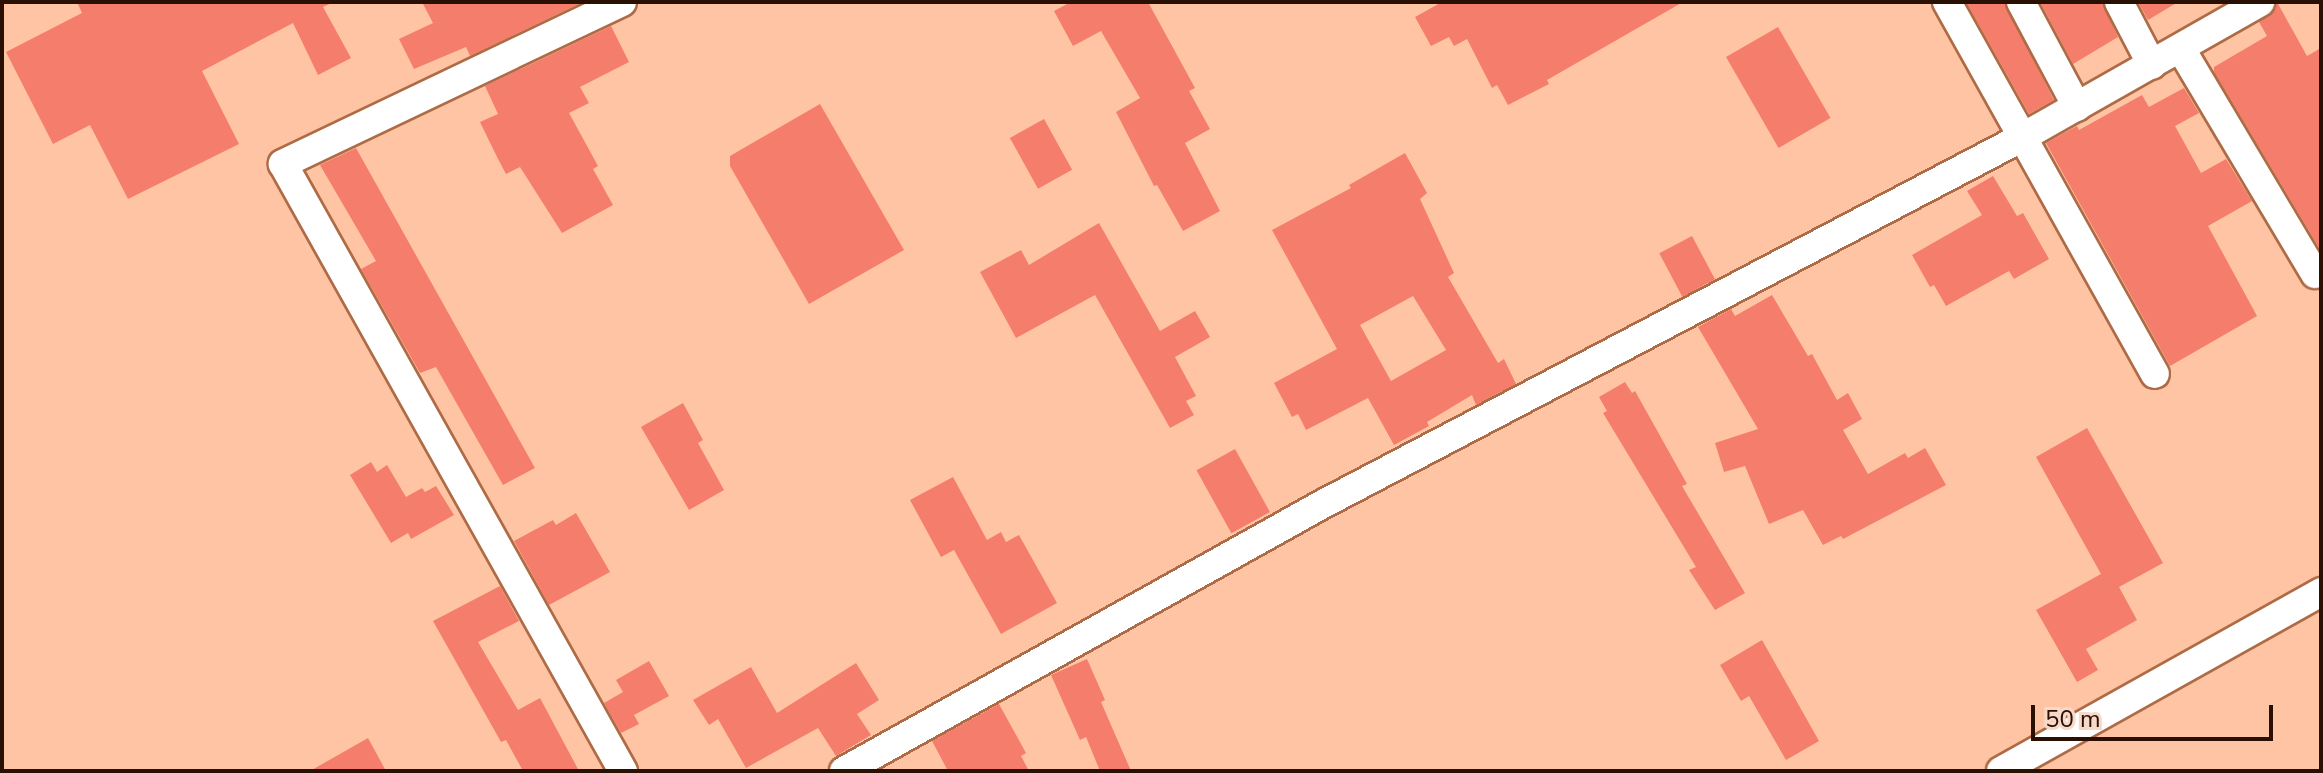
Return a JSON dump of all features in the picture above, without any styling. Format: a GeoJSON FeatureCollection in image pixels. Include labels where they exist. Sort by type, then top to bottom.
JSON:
{"type":"FeatureCollection","features":[{"type":"Feature","properties":{"kind":"street"},"geometry":{"type":"LineString","coordinates":[[622,2],[283,164],[623,771]]}},
{"type":"Feature","properties":{"kind":"street"},"geometry":{"type":"LineString","coordinates":[[1947,2],[2155,374]]}},
{"type":"Feature","properties":{"kind":"street"},"geometry":{"type":"LineString","coordinates":[[2021,2],[2077,107]]}},
{"type":"Feature","properties":{"kind":"street"},"geometry":{"type":"LineString","coordinates":[[2119,2],[2152,65]]}},
{"type":"Feature","properties":{"kind":"street"},"geometry":{"type":"LineString","coordinates":[[844,771],[1323,504],[2021,138],[2260,2]]}},
{"type":"Feature","properties":{"kind":"street"},"geometry":{"type":"LineString","coordinates":[[2181,49],[2315,274]]}},
{"type":"Feature","properties":{"kind":"street"},"geometry":{"type":"LineString","coordinates":[[2001,771],[2321,592]]}},
{"type":"Feature","properties":{"kind":"building"},"geometry":{"type":"Polygon","coordinates":[[[77,2],[334,2],[323,7],[351,58],[318,75],[293,23],[202,71],[239,144],[128,199],[90,125],[53,144],[6,52],[82,13],[77,2]]]}},
{"type":"Feature","properties":{"kind":"building"},"geometry":{"type":"Polygon","coordinates":[[[422,2],[583,2],[470,56],[466,47],[414,69],[399,39],[433,23],[422,2]]]}},
{"type":"Feature","properties":{"kind":"building"},"geometry":{"type":"Polygon","coordinates":[[[1071,2],[1148,2],[1195,88],[1189,91],[1210,129],[1185,143],[1220,211],[1183,231],[1157,185],[1154,186],[1116,112],[1140,98],[1101,31],[1073,46],[1054,11],[1071,2]]]}},
{"type":"Feature","properties":{"kind":"building"},"geometry":{"type":"Polygon","coordinates":[[[1442,2],[1683,2],[1547,80],[1549,84],[1508,105],[1497,85],[1492,88],[1467,39],[1454,46],[1449,37],[1431,46],[1415,17],[1442,2]]]}},
{"type":"Feature","properties":{"kind":"building"},"geometry":{"type":"Polygon","coordinates":[[[1966,2],[2004,2],[2054,100],[2029,114],[1966,2]]]}},
{"type":"Feature","properties":{"kind":"building"},"geometry":{"type":"Polygon","coordinates":[[[2040,2],[2102,2],[2118,37],[2073,64],[2040,2]]]}},
{"type":"Feature","properties":{"kind":"building"},"geometry":{"type":"Polygon","coordinates":[[[2138,2],[2178,2],[2148,20],[2138,2]]]}},
{"type":"Feature","properties":{"kind":"building"},"geometry":{"type":"Polygon","coordinates":[[[2277,2],[2307,56],[2321,48],[2321,251],[2214,72],[2214,67],[2267,36],[2259,22],[2274,11],[2277,2]]]}},
{"type":"Feature","properties":{"kind":"building"},"geometry":{"type":"Polygon","coordinates":[[[611,26],[629,62],[580,87],[589,103],[569,113],[598,166],[593,169],[613,205],[562,233],[520,167],[506,174],[498,159],[480,122],[498,114],[485,86],[611,26]]]}},
{"type":"Feature","properties":{"kind":"building"},"geometry":{"type":"Polygon","coordinates":[[[1778,27],[1830,118],[1779,148],[1726,57],[1778,27]]]}},
{"type":"Feature","properties":{"kind":"building"},"geometry":{"type":"Polygon","coordinates":[[[2184,88],[2199,113],[2175,126],[2201,173],[2226,159],[2252,201],[2208,226],[2257,316],[2170,366],[2046,143],[2077,126],[2079,130],[2142,95],[2149,107],[2184,88]]]}},
{"type":"Feature","properties":{"kind":"building"},"geometry":{"type":"Polygon","coordinates":[[[820,104],[904,250],[809,304],[730,166],[730,156],[820,104]]]}},
{"type":"Feature","properties":{"kind":"building"},"geometry":{"type":"Polygon","coordinates":[[[1044,119],[1072,170],[1038,189],[1010,138],[1044,119]]]}},
{"type":"Feature","properties":{"kind":"building"},"geometry":{"type":"Polygon","coordinates":[[[356,148],[535,468],[503,485],[436,367],[420,373],[361,269],[376,261],[320,165],[356,148]]]}},
{"type":"Feature","properties":{"kind":"building"},"geometry":{"type":"Polygon","coordinates":[[[1405,153],[1427,193],[1420,199],[1454,273],[1448,277],[1498,363],[1504,359],[1516,384],[1476,405],[1472,395],[1427,422],[1429,426],[1394,445],[1368,398],[1306,430],[1298,414],[1292,417],[1274,383],[1337,349],[1272,230],[1351,188],[1349,185],[1405,153]],[[1413,296],[1360,325],[1391,381],[1446,350],[1413,296]]]}},
{"type":"Feature","properties":{"kind":"building"},"geometry":{"type":"Polygon","coordinates":[[[1993,176],[2017,216],[2023,213],[2049,259],[2014,279],[2009,271],[1946,306],[1934,285],[1930,287],[1912,255],[1982,215],[1967,191],[1993,176]]]}},
{"type":"Feature","properties":{"kind":"building"},"geometry":{"type":"Polygon","coordinates":[[[1099,223],[1160,331],[1195,311],[1210,337],[1175,357],[1196,396],[1186,401],[1194,415],[1170,428],[1095,295],[1016,338],[980,272],[1021,250],[1029,265],[1099,223]]]}},
{"type":"Feature","properties":{"kind":"building"},"geometry":{"type":"Polygon","coordinates":[[[1692,236],[1715,279],[1682,297],[1659,253],[1692,236]]]}},
{"type":"Feature","properties":{"kind":"building"},"geometry":{"type":"Polygon","coordinates":[[[1772,295],[1808,356],[1812,354],[1837,400],[1848,393],[1862,419],[1843,430],[1868,474],[1905,453],[1908,458],[1925,448],[1946,485],[1843,539],[1841,536],[1823,545],[1803,510],[1769,524],[1745,466],[1724,472],[1715,443],[1758,429],[1698,327],[1731,309],[1735,316],[1772,295]]]}},
{"type":"Feature","properties":{"kind":"building"},"geometry":{"type":"Polygon","coordinates":[[[1625,382],[1632,393],[1635,391],[1687,484],[1682,486],[1745,593],[1715,610],[1689,570],[1696,567],[1603,413],[1607,411],[1599,397],[1625,382]]]}},
{"type":"Feature","properties":{"kind":"building"},"geometry":{"type":"Polygon","coordinates":[[[683,403],[703,440],[698,443],[724,490],[689,510],[641,427],[683,403]]]}},
{"type":"Feature","properties":{"kind":"building"},"geometry":{"type":"Polygon","coordinates":[[[2087,428],[2163,563],[2119,587],[2137,620],[2086,649],[2098,670],[2077,682],[2036,610],[2101,574],[2036,457],[2087,428]]]}},
{"type":"Feature","properties":{"kind":"building"},"geometry":{"type":"Polygon","coordinates":[[[1235,449],[1270,512],[1231,533],[1197,470],[1235,449]]]}},
{"type":"Feature","properties":{"kind":"building"},"geometry":{"type":"Polygon","coordinates":[[[371,462],[377,472],[387,465],[406,497],[422,488],[425,492],[436,486],[454,515],[411,539],[408,533],[391,543],[350,475],[371,462]]]}},
{"type":"Feature","properties":{"kind":"building"},"geometry":{"type":"Polygon","coordinates":[[[953,477],[987,540],[1001,532],[1006,542],[1019,535],[1057,603],[1001,634],[954,550],[941,557],[910,500],[953,477]]]}},
{"type":"Feature","properties":{"kind":"building"},"geometry":{"type":"Polygon","coordinates":[[[576,513],[610,572],[549,605],[514,541],[553,520],[556,525],[576,513]]]}},
{"type":"Feature","properties":{"kind":"building"},"geometry":{"type":"Polygon","coordinates":[[[500,586],[519,621],[478,642],[518,710],[540,698],[579,771],[523,771],[506,740],[501,742],[433,621],[500,586]]]}},
{"type":"Feature","properties":{"kind":"building"},"geometry":{"type":"Polygon","coordinates":[[[1762,640],[1819,741],[1786,760],[1749,696],[1741,701],[1720,665],[1762,640]]]}},
{"type":"Feature","properties":{"kind":"building"},"geometry":{"type":"Polygon","coordinates":[[[1087,659],[1105,700],[1101,702],[1131,771],[1100,771],[1086,737],[1080,740],[1051,675],[1087,659]]]}},
{"type":"Feature","properties":{"kind":"building"},"geometry":{"type":"Polygon","coordinates":[[[649,661],[669,696],[634,715],[639,724],[621,733],[604,703],[623,692],[616,680],[649,661]]]}},
{"type":"Feature","properties":{"kind":"building"},"geometry":{"type":"Polygon","coordinates":[[[856,663],[879,700],[857,714],[871,735],[836,756],[818,728],[746,768],[718,719],[709,725],[693,700],[751,667],[777,713],[856,663]]]}},
{"type":"Feature","properties":{"kind":"building"},"geometry":{"type":"Polygon","coordinates":[[[999,704],[1026,753],[1021,756],[1029,771],[948,771],[932,741],[999,704]]]}},
{"type":"Feature","properties":{"kind":"building"},"geometry":{"type":"Polygon","coordinates":[[[368,738],[386,771],[310,771],[368,738]]]}}]}
